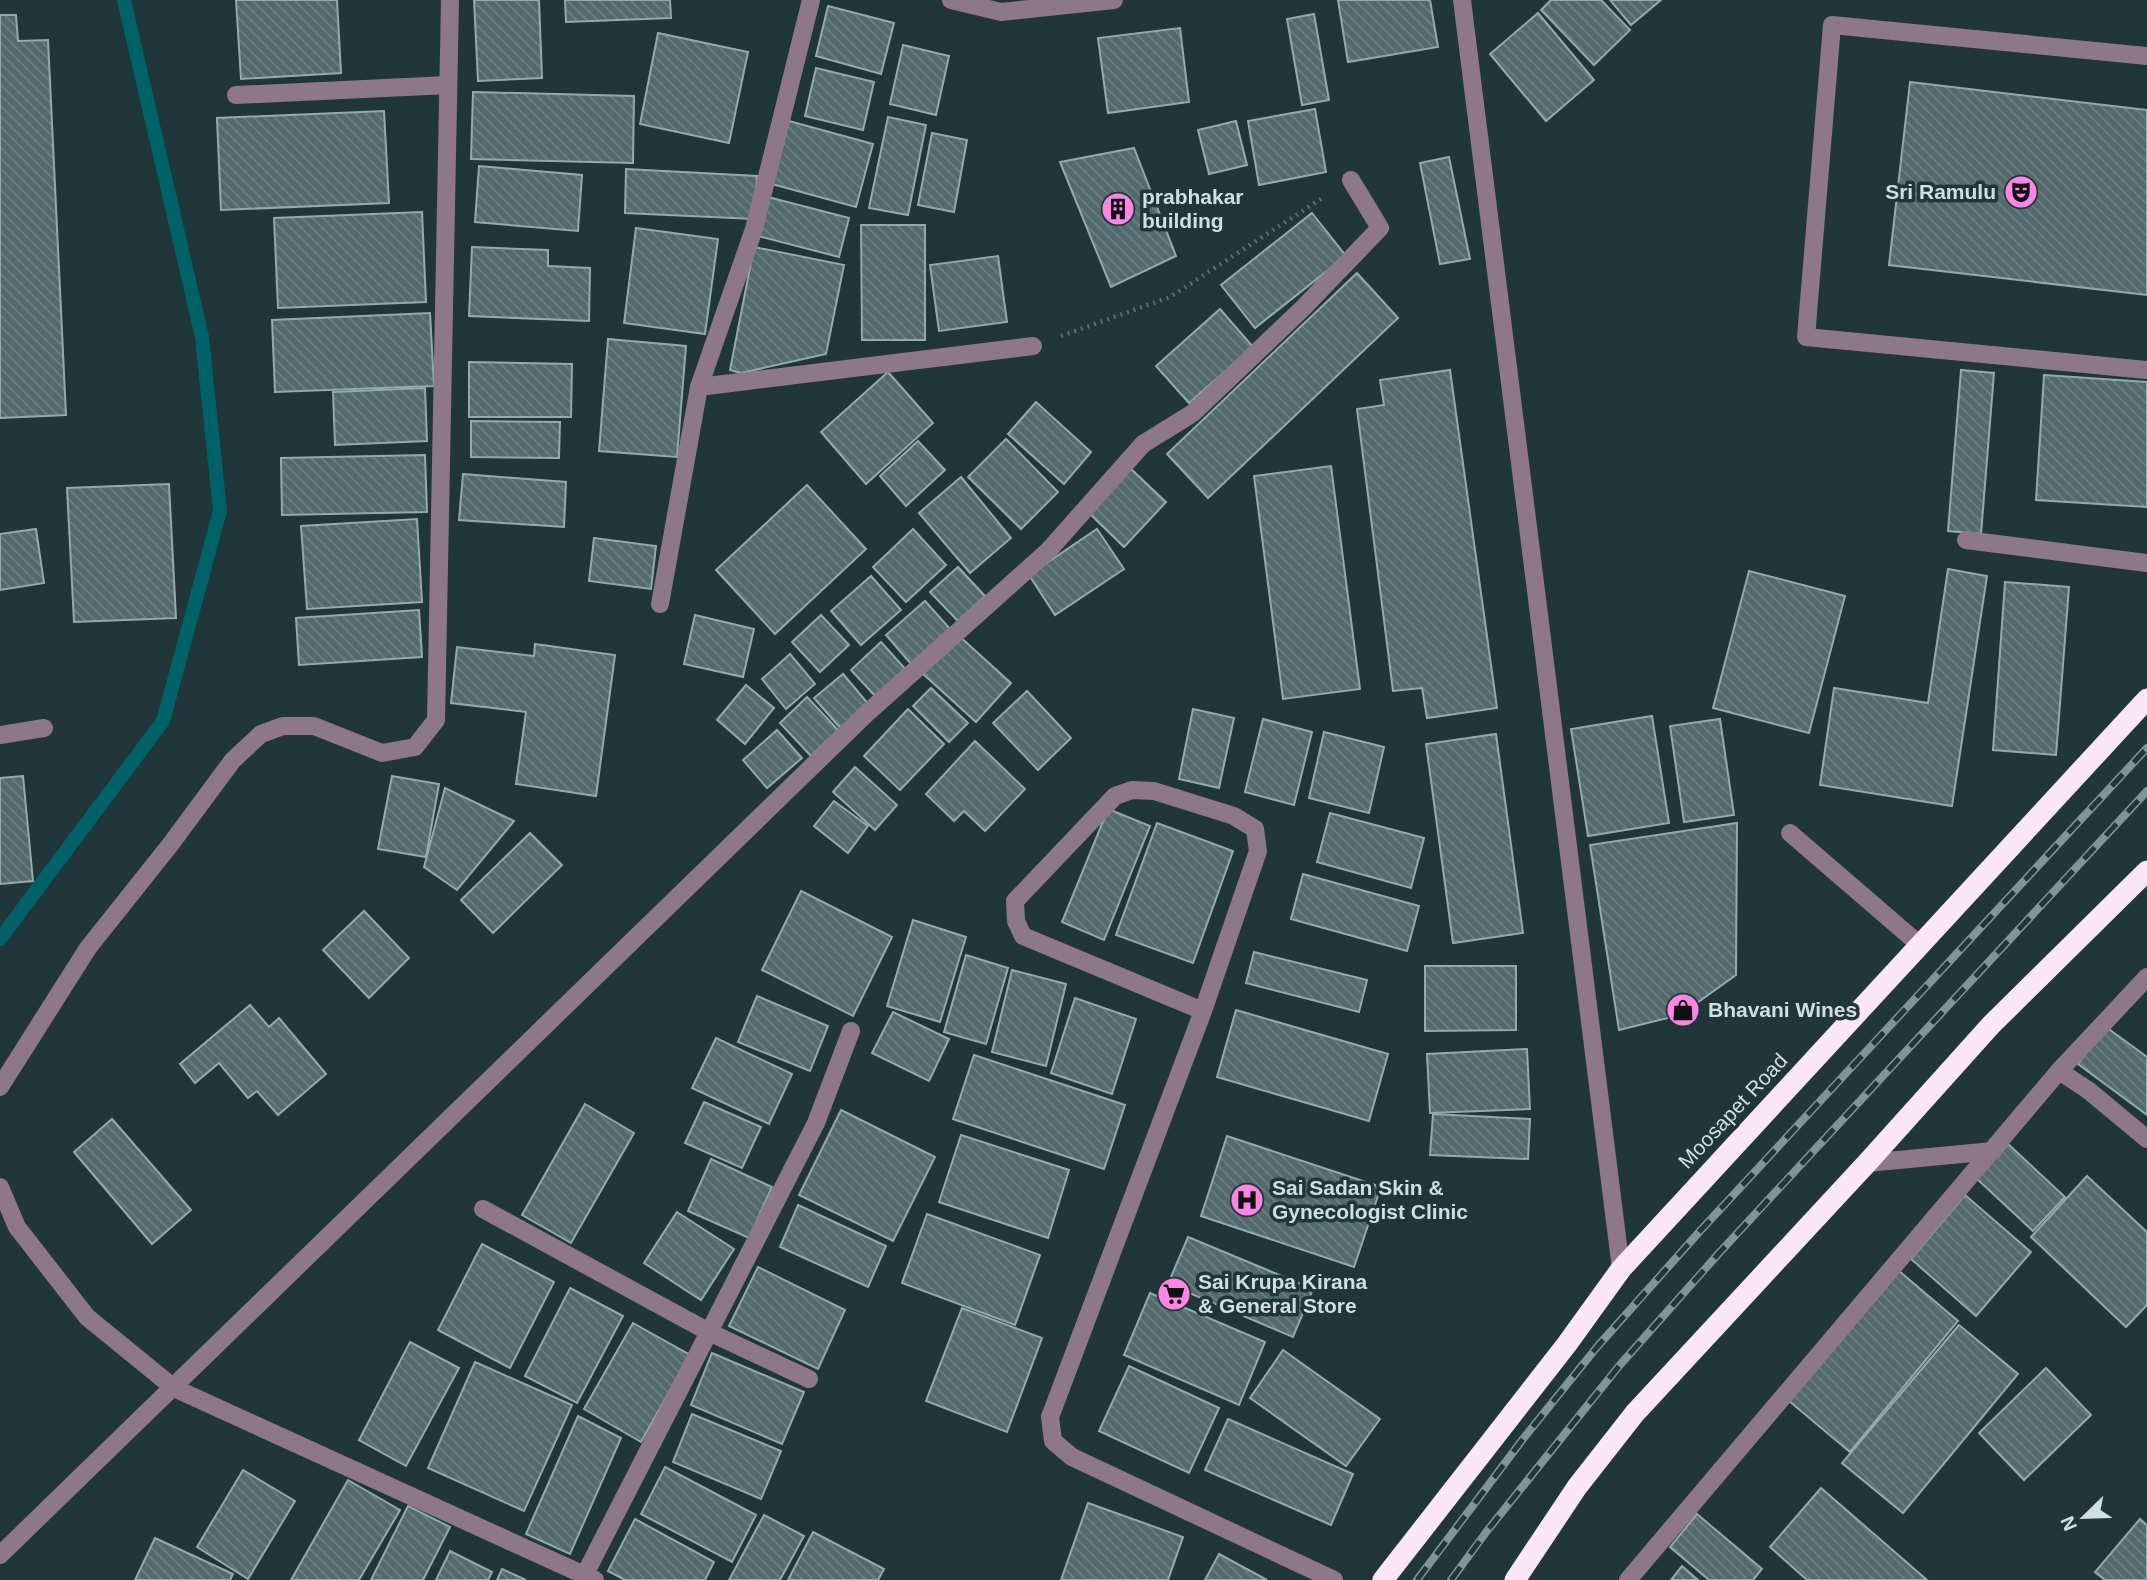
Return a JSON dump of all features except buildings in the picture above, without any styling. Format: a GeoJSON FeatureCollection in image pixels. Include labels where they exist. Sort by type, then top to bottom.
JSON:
{"type":"FeatureCollection","features":[{"type":"Feature","properties":{"kind":"highway","name":"Moosapet Road"},"geometry":{"type":"LineString","coordinates":[[1384,1580],[1567,1344],[1621,1269],[2147,699]]}},
{"type":"Feature","properties":{"kind":"highway"},"geometry":{"type":"LineString","coordinates":[[1515,1580],[1577,1487],[1635,1413],[1991,1025],[2147,871]]}},
{"type":"Feature","properties":{"kind":"street"},"geometry":{"type":"LineString","coordinates":[[0,1087],[88,948],[233,760],[261,734],[284,726],[314,726],[382,753],[415,747],[436,720],[450,0]]}},
{"type":"Feature","properties":{"kind":"street"},"geometry":{"type":"LineString","coordinates":[[660,604],[699,387],[754,229],[811,0]]}},
{"type":"Feature","properties":{"kind":"street"},"geometry":{"type":"LineString","coordinates":[[951,0],[1001,12],[1114,0]]}},
{"type":"Feature","properties":{"kind":"street"},"geometry":{"type":"LineString","coordinates":[[1462,0],[1621,1269]]}},
{"type":"Feature","properties":{"kind":"street"},"geometry":{"type":"LineString","coordinates":[[2147,56],[1832,24],[1806,337],[2147,370]]}},
{"type":"Feature","properties":{"kind":"street"},"geometry":{"type":"LineString","coordinates":[[236,95],[448,85]]}},
{"type":"Feature","properties":{"kind":"street"},"geometry":{"type":"LineString","coordinates":[[2,1554],[865,715],[1048,551],[1143,444],[1193,413],[1304,307],[1380,228],[1351,180]]}},
{"type":"Feature","properties":{"kind":"street"},"geometry":{"type":"LineString","coordinates":[[699,387],[1033,346]]}},
{"type":"Feature","properties":{"kind":"street"},"geometry":{"type":"LineString","coordinates":[[1966,540],[2147,563]]}},
{"type":"Feature","properties":{"kind":"street"},"geometry":{"type":"LineString","coordinates":[[0,735],[44,729]]}},
{"type":"Feature","properties":{"kind":"street"},"geometry":{"type":"LineString","coordinates":[[1203,1012],[1023,936],[1016,921],[1015,901],[1115,796],[1132,790],[1154,791],[1234,816],[1255,830],[1258,850],[1203,1012],[1050,1417],[1053,1441],[1072,1457],[1334,1580]]}},
{"type":"Feature","properties":{"kind":"street"},"geometry":{"type":"LineString","coordinates":[[1790,833],[1920,945]]}},
{"type":"Feature","properties":{"kind":"street"},"geometry":{"type":"LineString","coordinates":[[1628,1580],[2059,1071],[2147,977]]}},
{"type":"Feature","properties":{"kind":"street"},"geometry":{"type":"LineString","coordinates":[[0,1187],[17,1227],[87,1317],[174,1388],[587,1578],[816,1123],[850,1031]]}},
{"type":"Feature","properties":{"kind":"street"},"geometry":{"type":"LineString","coordinates":[[2059,1071],[2088,1090],[2147,1139]]}},
{"type":"Feature","properties":{"kind":"street"},"geometry":{"type":"LineString","coordinates":[[1867,1163],[1993,1151]]}},
{"type":"Feature","properties":{"kind":"street"},"geometry":{"type":"LineString","coordinates":[[484,1209],[709,1332],[809,1379]]}},
{"type":"Feature","properties":{"kind":"path"},"geometry":{"type":"LineString","coordinates":[[1033,346],[1170,297],[1351,180]]}},
{"type":"Feature","properties":{"kind":"waterway"},"geometry":{"type":"LineString","coordinates":[[0,939],[163,721],[220,511],[202,337],[124,0]]}},
{"type":"Feature","properties":{"kind":"railway"},"geometry":{"type":"LineString","coordinates":[[1417,1580],[1523,1439],[1597,1347],[1700,1231],[2147,748]]}},
{"type":"Feature","properties":{"kind":"railway"},"geometry":{"type":"LineString","coordinates":[[1451,1580],[1619,1366],[1720,1252],[2147,791]]}},
{"type":"Feature","properties":{"kind":"place","name":"Sri Ramulu"},"geometry":{"type":"Point","coordinates":[2021,192]}},
{"type":"Feature","properties":{"kind":"place","name":"prabhakar building"},"geometry":{"type":"Point","coordinates":[1118,209]}},
{"type":"Feature","properties":{"kind":"place","name":"Bhavani Wines"},"geometry":{"type":"Point","coordinates":[1683,1010]}},
{"type":"Feature","properties":{"kind":"place","name":"Sai Sadan Skin & Gynecologist Clinic"},"geometry":{"type":"Point","coordinates":[1247,1200]}},
{"type":"Feature","properties":{"kind":"place","name":"Sai Krupa Kirana & General Store"},"geometry":{"type":"Point","coordinates":[1174,1294]}}]}
